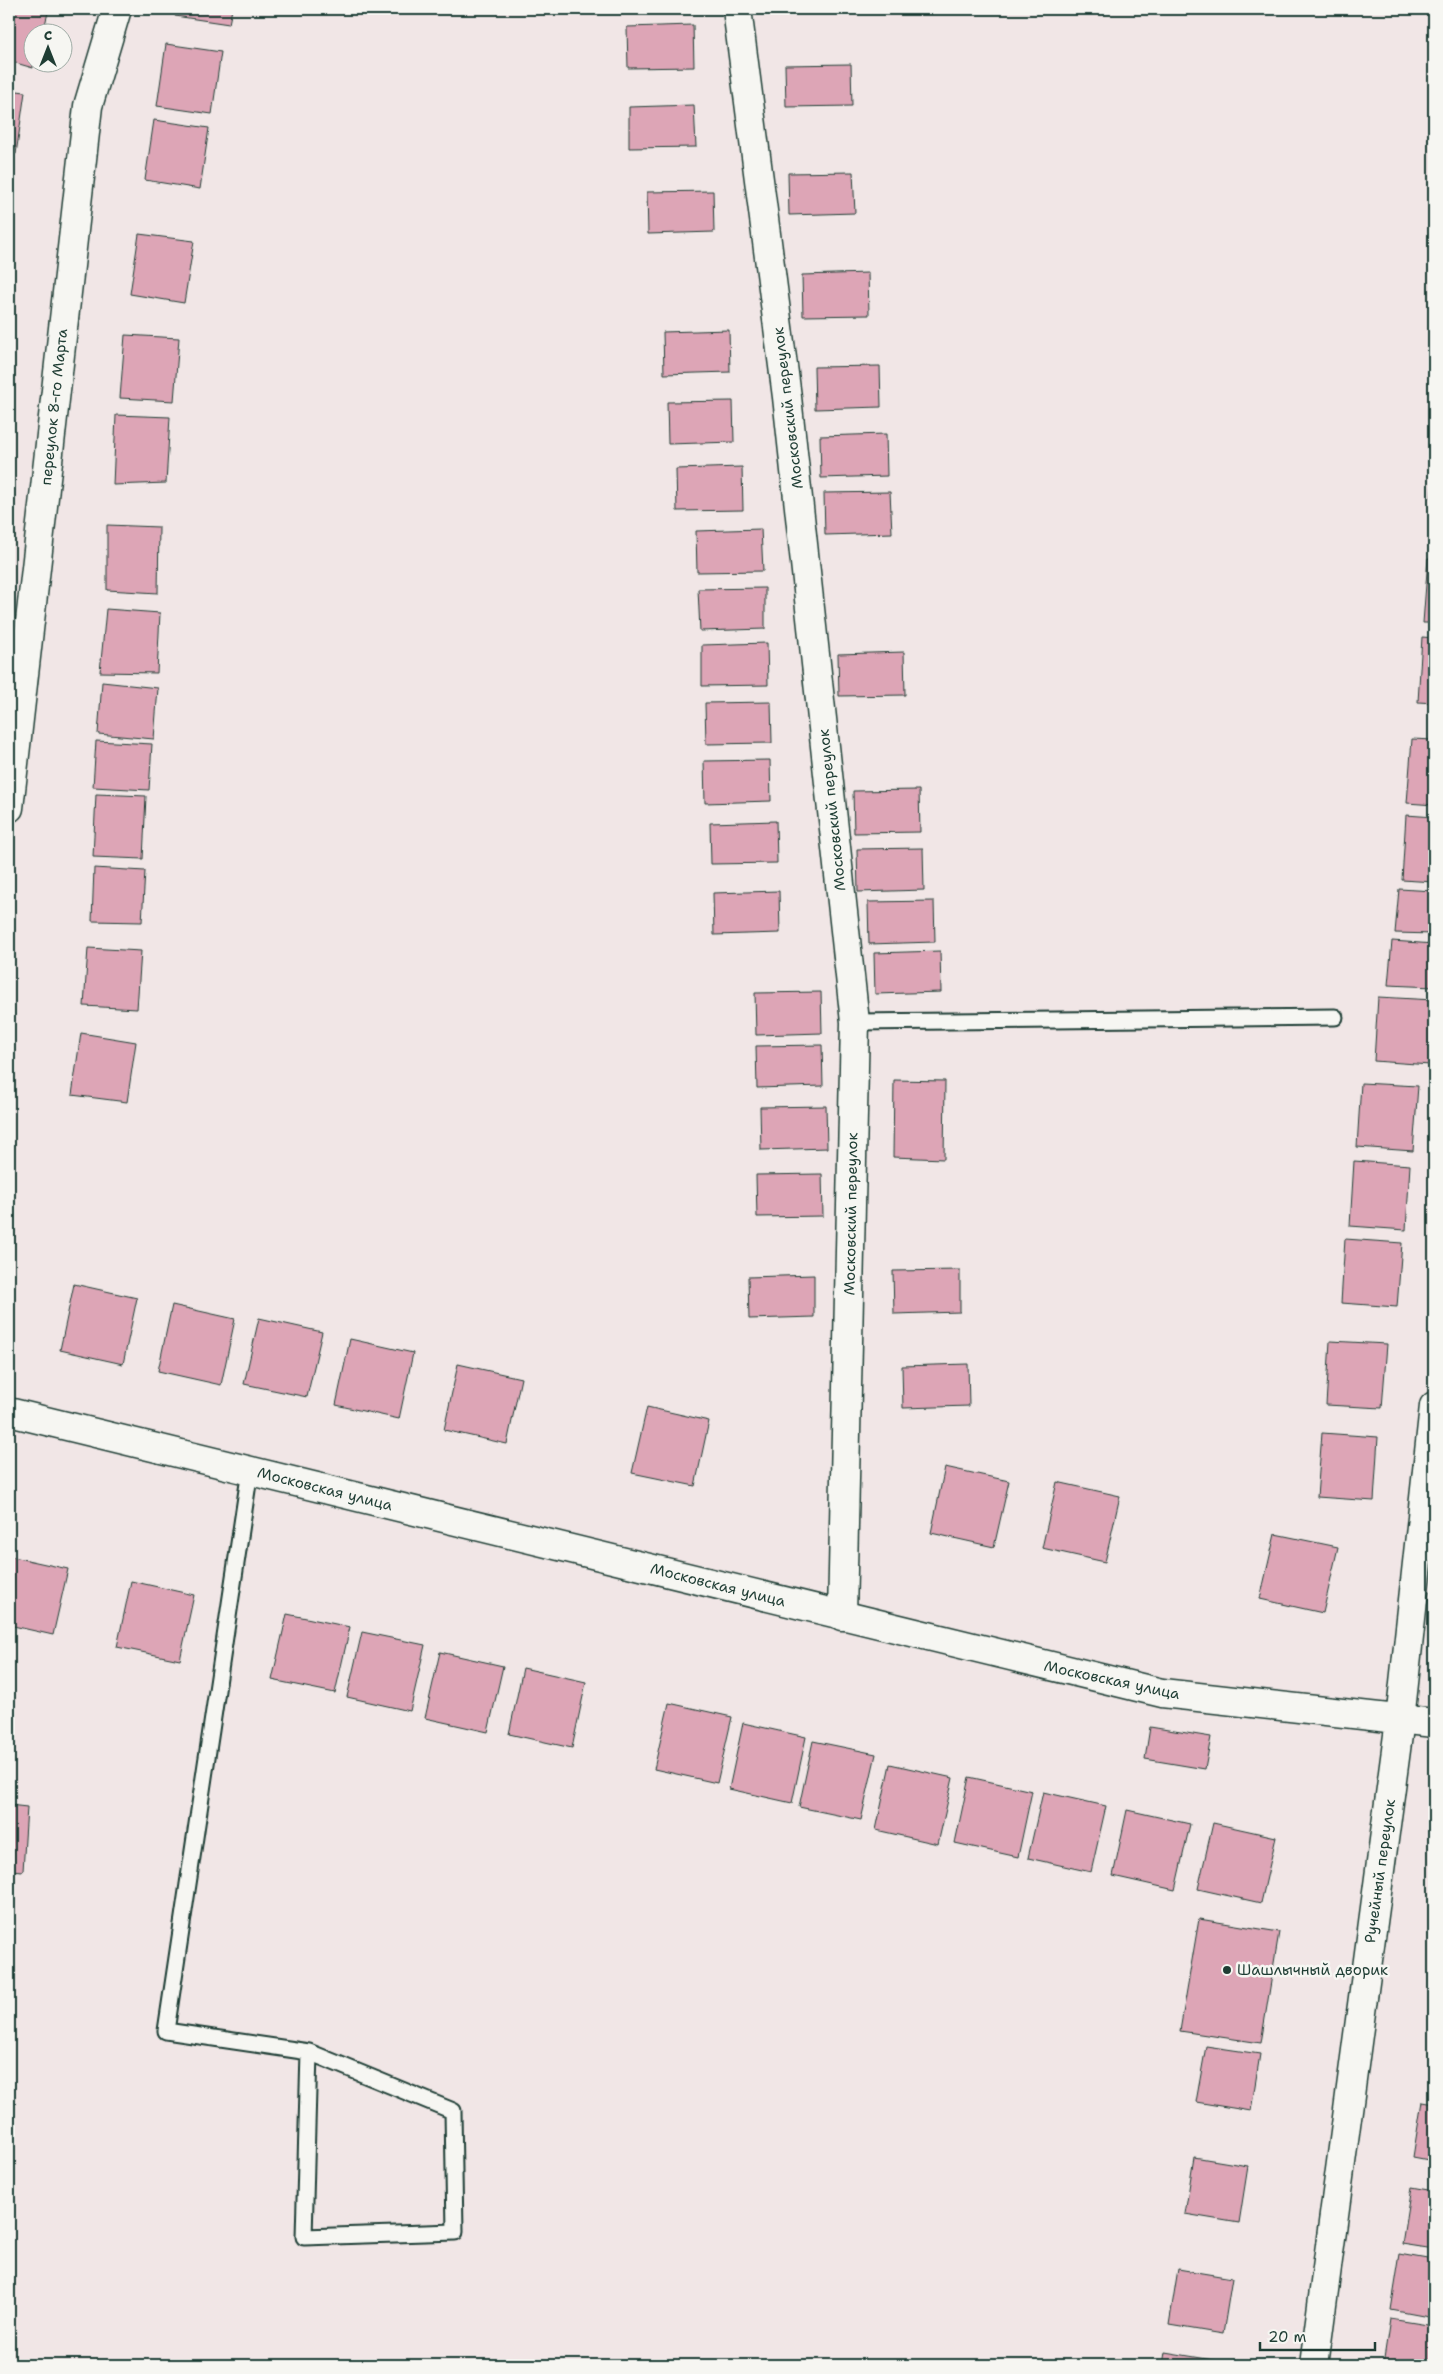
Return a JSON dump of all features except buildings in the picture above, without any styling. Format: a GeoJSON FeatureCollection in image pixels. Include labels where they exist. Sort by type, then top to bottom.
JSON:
{"type":"FeatureCollection","features":[{"type":"Feature","properties":{"kind":"street","name":"переулок 8-го Марта"},"geometry":{"type":"LineString","coordinates":[[9,808],[88,106],[117,9]]}},
{"type":"Feature","properties":{"kind":"street","name":"Московский переулок"},"geometry":{"type":"LineString","coordinates":[[737,9],[787,397],[855,1022],[842,1616]]}},
{"type":"Feature","properties":{"kind":"street","name":"Ручейный переулок"},"geometry":{"type":"LineString","coordinates":[[1314,2365],[1400,1720],[1434,1406]]}},
{"type":"Feature","properties":{"kind":"street","name":"Московская улица"},"geometry":{"type":"LineString","coordinates":[[9,1412],[1162,1693],[1434,1723]]}},
{"type":"Feature","properties":{"kind":"lane"},"geometry":{"type":"LineString","coordinates":[[855,1022],[1335,1017]]}},
{"type":"Feature","properties":{"kind":"lane"},"geometry":{"type":"LineString","coordinates":[[250,1470],[166,2031],[309,2052],[453,2111],[455,2232],[304,2237],[309,2052]]}},
{"type":"Feature","properties":{"kind":"place","name":"Шашлычный дворик"},"geometry":{"type":"Point","coordinates":[1227,1970]}}]}
